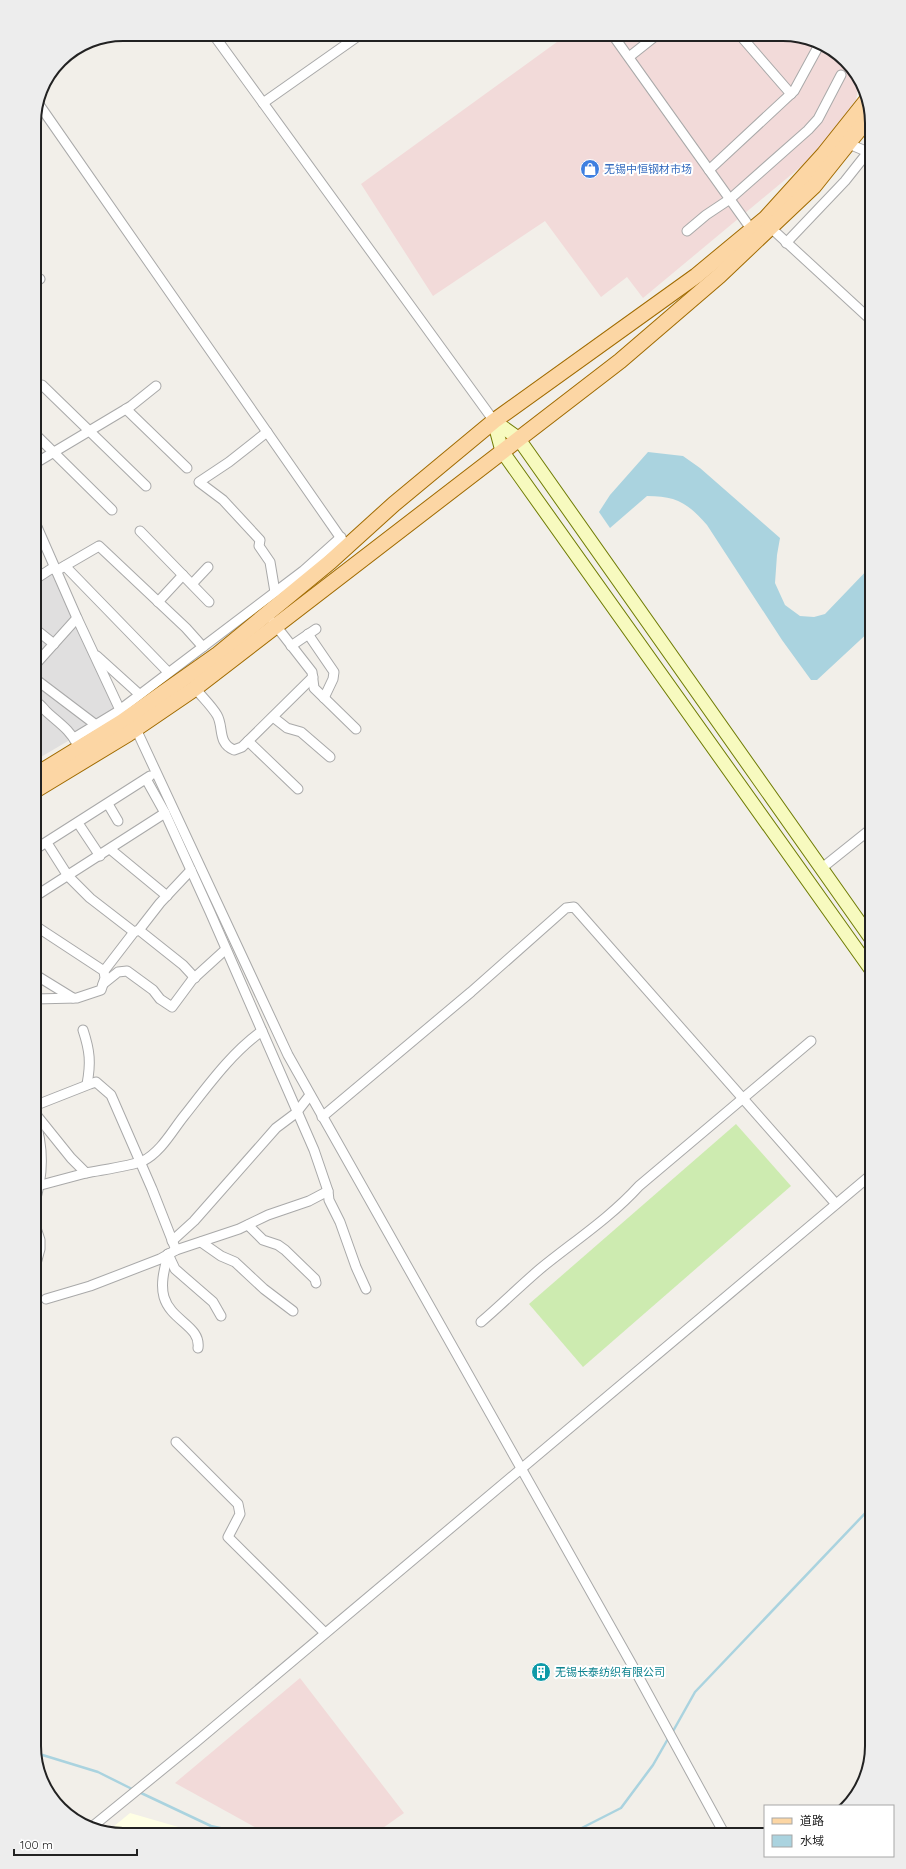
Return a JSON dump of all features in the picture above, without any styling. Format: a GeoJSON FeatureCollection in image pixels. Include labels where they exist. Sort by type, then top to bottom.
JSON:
{"type":"FeatureCollection","features":[{"type":"Feature","properties":{"kind":"main road"},"geometry":{"type":"LineString","coordinates":[[41,771],[77,743],[122,722],[217,656],[269,614],[502,451],[620,361],[756,234],[766,218],[824,154],[865,119]]}},
{"type":"Feature","properties":{"kind":"main road"},"geometry":{"type":"LineString","coordinates":[[41,787],[136,729],[195,688],[344,542],[394,504],[494,421],[756,234],[771,228],[814,186],[849,144],[865,120]]}},
{"type":"Feature","properties":{"kind":"main road"},"geometry":{"type":"LineString","coordinates":[[494,421],[518,438],[865,930]]}},
{"type":"Feature","properties":{"kind":"main road"},"geometry":{"type":"LineString","coordinates":[[494,421],[502,451],[865,961]]}},
{"type":"Feature","properties":{"kind":"street"},"geometry":{"type":"LineString","coordinates":[[218,41],[494,421]]}},
{"type":"Feature","properties":{"kind":"street"},"geometry":{"type":"LineString","coordinates":[[263,103],[351,41]]}},
{"type":"Feature","properties":{"kind":"street"},"geometry":{"type":"LineString","coordinates":[[617,41],[730,200],[756,234]]}},
{"type":"Feature","properties":{"kind":"street"},"geometry":{"type":"LineString","coordinates":[[629,57],[649,41]]}},
{"type":"Feature","properties":{"kind":"street"},"geometry":{"type":"LineString","coordinates":[[745,41],[791,94]]}},
{"type":"Feature","properties":{"kind":"street"},"geometry":{"type":"LineString","coordinates":[[709,170],[791,94],[817,48]]}},
{"type":"Feature","properties":{"kind":"street"},"geometry":{"type":"LineString","coordinates":[[687,231],[706,215],[730,200],[818,119],[841,76]]}},
{"type":"Feature","properties":{"kind":"street"},"geometry":{"type":"LineString","coordinates":[[43,110],[344,542],[275,592]]}},
{"type":"Feature","properties":{"kind":"street"},"geometry":{"type":"LineString","coordinates":[[849,144],[865,150]]}},
{"type":"Feature","properties":{"kind":"street"},"geometry":{"type":"LineString","coordinates":[[786,243],[865,158]]}},
{"type":"Feature","properties":{"kind":"street"},"geometry":{"type":"LineString","coordinates":[[771,228],[865,315]]}},
{"type":"Feature","properties":{"kind":"street"},"geometry":{"type":"LineString","coordinates":[[42,385],[146,486]]}},
{"type":"Feature","properties":{"kind":"street"},"geometry":{"type":"LineString","coordinates":[[41,460],[126,409],[156,386]]}},
{"type":"Feature","properties":{"kind":"street"},"geometry":{"type":"LineString","coordinates":[[126,409],[187,468]]}},
{"type":"Feature","properties":{"kind":"street"},"geometry":{"type":"LineString","coordinates":[[41,704],[47,712],[67,728],[77,743],[96,725],[120,710],[139,694],[203,647],[269,614],[275,592],[270,562],[259,546],[260,540],[223,500],[199,482],[229,462],[267,432]]}},
{"type":"Feature","properties":{"kind":"street"},"geometry":{"type":"LineString","coordinates":[[41,440],[112,510]]}},
{"type":"Feature","properties":{"kind":"street"},"geometry":{"type":"LineString","coordinates":[[140,531],[209,602]]}},
{"type":"Feature","properties":{"kind":"street"},"geometry":{"type":"LineString","coordinates":[[41,536],[120,710]]}},
{"type":"Feature","properties":{"kind":"street"},"geometry":{"type":"LineString","coordinates":[[41,576],[65,566],[99,546],[203,647]]}},
{"type":"Feature","properties":{"kind":"street"},"geometry":{"type":"LineString","coordinates":[[65,566],[168,672]]}},
{"type":"Feature","properties":{"kind":"street"},"geometry":{"type":"LineString","coordinates":[[192,584],[208,567]]}},
{"type":"Feature","properties":{"kind":"street"},"geometry":{"type":"LineString","coordinates":[[158,602],[183,575]]}},
{"type":"Feature","properties":{"kind":"street"},"geometry":{"type":"LineString","coordinates":[[269,614],[291,646],[312,672],[314,688],[356,729]]}},
{"type":"Feature","properties":{"kind":"street"},"geometry":{"type":"LineString","coordinates":[[41,658],[77,618]]}},
{"type":"Feature","properties":{"kind":"street"},"geometry":{"type":"LineString","coordinates":[[291,646],[312,632],[334,672],[334,679],[324,698]]}},
{"type":"Feature","properties":{"kind":"street"},"geometry":{"type":"LineString","coordinates":[[41,634],[54,644]]}},
{"type":"Feature","properties":{"kind":"street"},"geometry":{"type":"LineString","coordinates":[[93,652],[139,694]]}},
{"type":"Feature","properties":{"kind":"street"},"geometry":{"type":"LineString","coordinates":[[195,688],[216,713],[219,719],[221,736],[229,748],[237,750],[313,677]]}},
{"type":"Feature","properties":{"kind":"street"},"geometry":{"type":"LineString","coordinates":[[41,683],[96,725]]}},
{"type":"Feature","properties":{"kind":"street"},"geometry":{"type":"LineString","coordinates":[[273,716],[287,728],[301,732],[330,757]]}},
{"type":"Feature","properties":{"kind":"street"},"geometry":{"type":"LineString","coordinates":[[136,729],[288,1056],[631,1663],[721,1828]]}},
{"type":"Feature","properties":{"kind":"street"},"geometry":{"type":"LineString","coordinates":[[248,741],[298,789]]}},
{"type":"Feature","properties":{"kind":"street"},"geometry":{"type":"LineString","coordinates":[[41,846],[156,772]]}},
{"type":"Feature","properties":{"kind":"street"},"geometry":{"type":"LineString","coordinates":[[146,779],[165,813],[191,870],[262,1031],[296,1113],[314,1150],[328,1191],[329,1200],[340,1222],[356,1267],[366,1289]]}},
{"type":"Feature","properties":{"kind":"street"},"geometry":{"type":"LineString","coordinates":[[108,804],[118,821]]}},
{"type":"Feature","properties":{"kind":"street"},"geometry":{"type":"LineString","coordinates":[[41,893],[165,813]]}},
{"type":"Feature","properties":{"kind":"street"},"geometry":{"type":"LineString","coordinates":[[78,823],[100,856]]}},
{"type":"Feature","properties":{"kind":"street"},"geometry":{"type":"LineString","coordinates":[[822,868],[865,834]]}},
{"type":"Feature","properties":{"kind":"street"},"geometry":{"type":"LineString","coordinates":[[47,843],[68,876],[90,898],[183,965],[195,978]]}},
{"type":"Feature","properties":{"kind":"street"},"geometry":{"type":"LineString","coordinates":[[110,849],[167,896]]}},
{"type":"Feature","properties":{"kind":"street"},"geometry":{"type":"LineString","coordinates":[[41,999],[73,998],[90,995],[101,990],[104,971],[167,896],[191,870]]}},
{"type":"Feature","properties":{"kind":"street"},"geometry":{"type":"LineString","coordinates":[[322,1116],[471,992],[566,908],[574,907],[836,1204]]}},
{"type":"Feature","properties":{"kind":"street"},"geometry":{"type":"LineString","coordinates":[[41,930],[104,971]]}},
{"type":"Feature","properties":{"kind":"street"},"geometry":{"type":"LineString","coordinates":[[103,984],[118,972],[128,971],[153,990],[160,999],[172,1007],[195,978],[225,950]]}},
{"type":"Feature","properties":{"kind":"street"},"geometry":{"type":"LineString","coordinates":[[41,978],[73,998]]}},
{"type":"Feature","properties":{"kind":"street"},"geometry":{"type":"LineString","coordinates":[[83,1030],[88,1046],[91,1064],[87,1084]]}},
{"type":"Feature","properties":{"kind":"street"},"geometry":{"type":"LineString","coordinates":[[41,1154],[41,1185],[86,1173],[140,1162],[153,1154],[245,1043],[262,1031]]}},
{"type":"Feature","properties":{"kind":"street"},"geometry":{"type":"LineString","coordinates":[[481,1322],[540,1269],[573,1244],[639,1186],[811,1041]]}},
{"type":"Feature","properties":{"kind":"street"},"geometry":{"type":"LineString","coordinates":[[41,1103],[87,1084],[96,1082],[111,1095],[140,1162],[172,1248],[175,1269],[213,1302],[222,1316]]}},
{"type":"Feature","properties":{"kind":"street"},"geometry":{"type":"LineString","coordinates":[[198,1348],[199,1341],[195,1332],[171,1311],[164,1296],[164,1276],[172,1248],[276,1128],[296,1113],[310,1095]]}},
{"type":"Feature","properties":{"kind":"street"},"geometry":{"type":"LineString","coordinates":[[41,1121],[71,1158],[86,1173]]}},
{"type":"Feature","properties":{"kind":"street"},"geometry":{"type":"LineString","coordinates":[[96,1823],[325,1634],[865,1180]]}},
{"type":"Feature","properties":{"kind":"street"},"geometry":{"type":"LineString","coordinates":[[46,1299],[90,1286],[172,1248],[201,1242],[248,1225],[268,1215],[309,1201],[328,1191]]}},
{"type":"Feature","properties":{"kind":"street"},"geometry":{"type":"LineString","coordinates":[[248,1225],[264,1240],[278,1245],[285,1250],[315,1279],[316,1283]]}},
{"type":"Feature","properties":{"kind":"street"},"geometry":{"type":"LineString","coordinates":[[201,1242],[221,1256],[235,1262],[264,1289],[293,1311]]}},
{"type":"Feature","properties":{"kind":"street"},"geometry":{"type":"LineString","coordinates":[[176,1442],[238,1504],[240,1514],[228,1537],[325,1634]]}},
{"type":"Feature","properties":{"kind":"shaded area","name":"无锡中恒钢材市场"},"geometry":{"type":"Polygon","coordinates":[[[558,41],[788,41],[809,45],[819,49],[837,61],[845,69],[858,89],[856,100],[816,154],[643,298],[627,277],[601,297],[545,221],[433,296],[361,184],[558,41]]]}},
{"type":"Feature","properties":{"kind":"shaded area"},"geometry":{"type":"Polygon","coordinates":[[[59,568],[119,711],[41,757],[41,580],[59,568]]]}},
{"type":"Feature","properties":{"kind":"shaded area"},"geometry":{"type":"Polygon","coordinates":[[[300,1678],[404,1813],[383,1828],[256,1828],[175,1783],[300,1678]]]}},
{"type":"Feature","properties":{"kind":"shaded area"},"geometry":{"type":"Polygon","coordinates":[[[130,1813],[182,1828],[118,1828],[113,1827],[130,1813]]]}},
{"type":"Feature","properties":{"kind":"green space"},"geometry":{"type":"Polygon","coordinates":[[[736,1124],[791,1186],[583,1367],[529,1304],[736,1124]]]}},
{"type":"Feature","properties":{"kind":"water"},"geometry":{"type":"Polygon","coordinates":[[[648,452],[683,456],[700,468],[780,538],[775,583],[785,605],[800,616],[814,617],[825,614],[865,572],[865,635],[817,680],[811,680],[782,640],[707,525],[694,511],[674,499],[647,496],[610,528],[599,512],[610,495],[648,452]]]}},
{"type":"Feature","properties":{"kind":"waterway"},"geometry":{"type":"LineString","coordinates":[[672,1733],[695,1692],[865,1513]]}},
{"type":"Feature","properties":{"kind":"waterway"},"geometry":{"type":"LineString","coordinates":[[582,1828],[621,1808],[653,1765],[669,1737]]}},
{"type":"Feature","properties":{"kind":"waterway"},"geometry":{"type":"LineString","coordinates":[[42,1755],[98,1772],[134,1790]]}},
{"type":"Feature","properties":{"kind":"waterway"},"geometry":{"type":"LineString","coordinates":[[139,1792],[211,1826],[220,1828]]}},
{"type":"Feature","properties":{"kind":"place","name":"无锡中恒钢材市场"},"geometry":{"type":"Point","coordinates":[590,169]}},
{"type":"Feature","properties":{"kind":"place","name":"无锡长泰纺织有限公司"},"geometry":{"type":"Point","coordinates":[541,1672]}}]}
